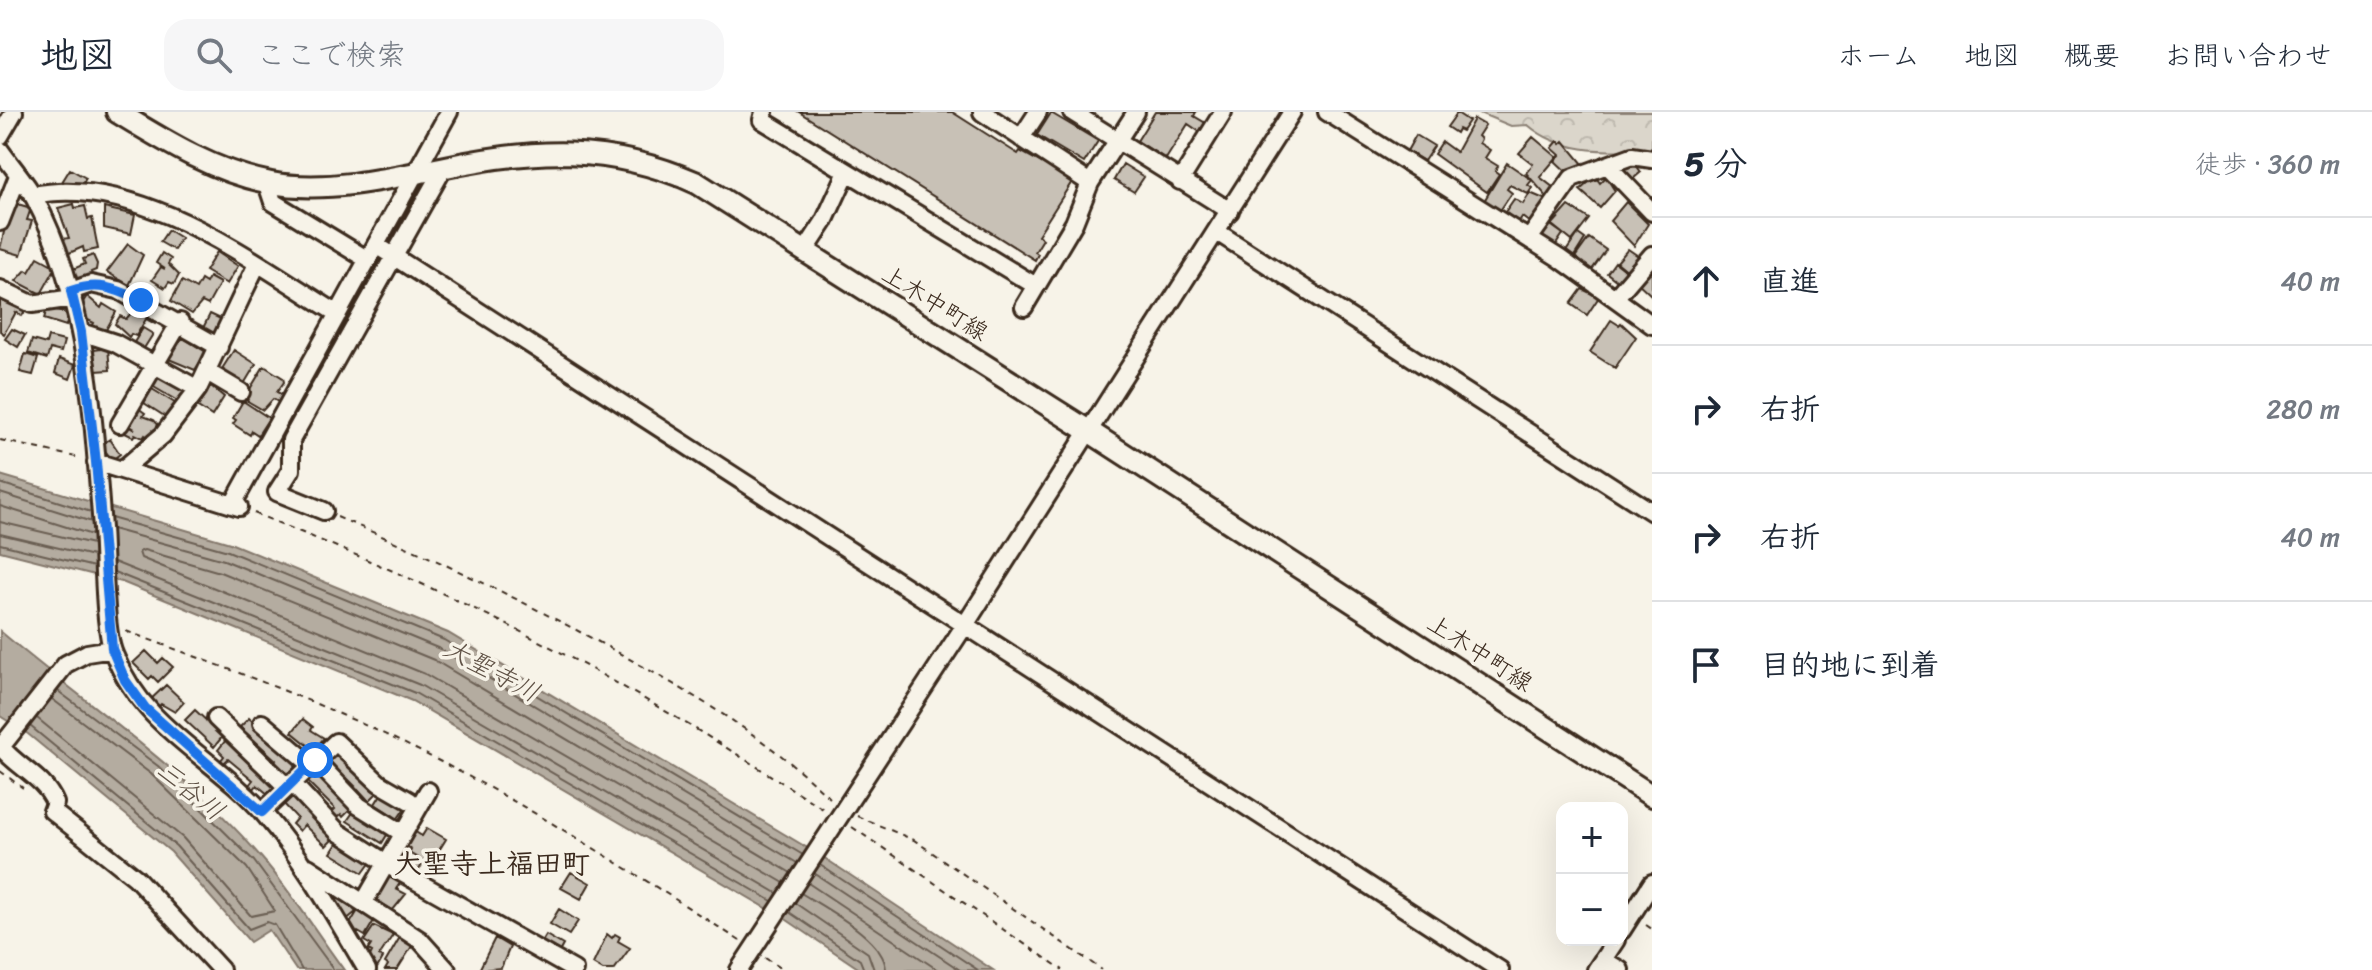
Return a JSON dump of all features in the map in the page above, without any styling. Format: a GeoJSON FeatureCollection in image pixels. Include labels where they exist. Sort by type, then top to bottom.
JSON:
{"type":"FeatureCollection","features":[{"type":"Feature","properties":{"kind":"main road","name":"上木中町線"},"geometry":{"type":"LineString","coordinates":[[117,112],[206,163],[266,181],[305,186],[415,174],[548,152],[593,153],[642,162],[697,183],[1087,430],[1652,796]]}},
{"type":"Feature","properties":{"kind":"street"},"geometry":{"type":"LineString","coordinates":[[0,136],[14,112]]}},
{"type":"Feature","properties":{"kind":"street"},"geometry":{"type":"LineString","coordinates":[[96,462],[236,506],[449,112]]}},
{"type":"Feature","properties":{"kind":"street"},"geometry":{"type":"LineString","coordinates":[[764,112],[762,120],[1036,286]]}},
{"type":"Feature","properties":{"kind":"street"},"geometry":{"type":"LineString","coordinates":[[982,112],[1090,183]]}},
{"type":"Feature","properties":{"kind":"street"},"geometry":{"type":"LineString","coordinates":[[1021,138],[1038,112]]}},
{"type":"Feature","properties":{"kind":"street"},"geometry":{"type":"LineString","coordinates":[[1072,112],[1230,211]]}},
{"type":"Feature","properties":{"kind":"street"},"geometry":{"type":"LineString","coordinates":[[1024,307],[1074,223],[1090,183],[1136,112]]}},
{"type":"Feature","properties":{"kind":"street"},"geometry":{"type":"LineString","coordinates":[[1180,181],[1223,112]]}},
{"type":"Feature","properties":{"kind":"street"},"geometry":{"type":"LineString","coordinates":[[1327,112],[1529,239],[1652,325]]}},
{"type":"Feature","properties":{"kind":"street"},"geometry":{"type":"LineString","coordinates":[[739,970],[965,625],[1087,430],[1217,232],[1289,113]]}},
{"type":"Feature","properties":{"kind":"street"},"geometry":{"type":"LineString","coordinates":[[0,150],[33,195],[58,247],[72,294],[81,332],[96,462],[112,649],[129,687],[145,708],[262,812],[308,867],[319,893],[367,970]]}},
{"type":"Feature","properties":{"kind":"street"},"geometry":{"type":"LineString","coordinates":[[1529,239],[1572,178],[1632,156],[1652,159]]}},
{"type":"Feature","properties":{"kind":"street"},"geometry":{"type":"LineString","coordinates":[[1607,165],[1652,212]]}},
{"type":"Feature","properties":{"kind":"street"},"geometry":{"type":"LineString","coordinates":[[324,511],[277,492],[291,470],[291,440],[444,167]]}},
{"type":"Feature","properties":{"kind":"street"},"geometry":{"type":"LineString","coordinates":[[805,251],[824,222],[847,172]]}},
{"type":"Feature","properties":{"kind":"street"},"geometry":{"type":"LineString","coordinates":[[0,177],[10,179],[18,176]]}},
{"type":"Feature","properties":{"kind":"street"},"geometry":{"type":"LineString","coordinates":[[0,222],[18,176]]}},
{"type":"Feature","properties":{"kind":"street"},"geometry":{"type":"LineString","coordinates":[[266,181],[273,202],[372,252],[394,257],[1500,970]]}},
{"type":"Feature","properties":{"kind":"street"},"geometry":{"type":"LineString","coordinates":[[33,195],[55,191],[140,205],[185,221],[338,314]]}},
{"type":"Feature","properties":{"kind":"street"},"geometry":{"type":"LineString","coordinates":[[1217,232],[1652,512]]}},
{"type":"Feature","properties":{"kind":"street"},"geometry":{"type":"LineString","coordinates":[[1615,298],[1652,255]]}},
{"type":"Feature","properties":{"kind":"street"},"geometry":{"type":"LineString","coordinates":[[123,469],[163,435],[209,373],[257,264]]}},
{"type":"Feature","properties":{"kind":"street"},"geometry":{"type":"LineString","coordinates":[[0,289],[32,304],[72,294],[91,284],[102,285],[141,300],[219,347]]}},
{"type":"Feature","properties":{"kind":"street"},"geometry":{"type":"LineString","coordinates":[[120,424],[180,322]]}},
{"type":"Feature","properties":{"kind":"street"},"geometry":{"type":"LineString","coordinates":[[81,332],[115,343],[198,389]]}},
{"type":"Feature","properties":{"kind":"street"},"geometry":{"type":"LineString","coordinates":[[209,373],[241,392]]}},
{"type":"Feature","properties":{"kind":"street"},"geometry":{"type":"LineString","coordinates":[[112,649],[76,657],[57,676],[1,747],[52,795],[55,803],[52,811],[136,878],[221,970]]}},
{"type":"Feature","properties":{"kind":"street"},"geometry":{"type":"LineString","coordinates":[[216,718],[338,832],[574,970]]}},
{"type":"Feature","properties":{"kind":"street"},"geometry":{"type":"LineString","coordinates":[[262,723],[312,762],[359,806],[396,829]]}},
{"type":"Feature","properties":{"kind":"street"},"geometry":{"type":"LineString","coordinates":[[262,812],[332,742],[340,742],[379,783],[410,801]]}},
{"type":"Feature","properties":{"kind":"street"},"geometry":{"type":"LineString","coordinates":[[364,902],[383,861],[428,791]]}},
{"type":"Feature","properties":{"kind":"street"},"geometry":{"type":"LineString","coordinates":[[308,867],[420,940],[447,970]]}},
{"type":"Feature","properties":{"kind":"street"},"geometry":{"type":"LineString","coordinates":[[1628,921],[1652,883]]}},
{"type":"Feature","properties":{"kind":"street"},"geometry":{"type":"LineString","coordinates":[[1612,946],[1600,965],[1620,970]]}},
{"type":"Feature","properties":{"kind":"path"},"geometry":{"type":"LineString","coordinates":[[0,440],[96,462]]}},
{"type":"Feature","properties":{"kind":"path"},"geometry":{"type":"LineString","coordinates":[[236,506],[460,601],[563,655],[840,814],[1063,970]]}},
{"type":"Feature","properties":{"kind":"path"},"geometry":{"type":"LineString","coordinates":[[324,511],[506,593],[663,678],[782,752],[840,814],[914,840],[1102,970]]}},
{"type":"Feature","properties":{"kind":"path"},"geometry":{"type":"LineString","coordinates":[[110,623],[345,716],[434,760],[569,831],[756,945],[784,970]]}},
{"type":"Feature","properties":{"kind":"green space"},"geometry":{"type":"Polygon","coordinates":[[[1477,112],[1652,112],[1652,150],[1603,150],[1571,146],[1556,142],[1528,125],[1511,126],[1477,112]]]}},
{"type":"Feature","properties":{"kind":"water","name":"大聖寺川"},"geometry":{"type":"Polygon","coordinates":[[[0,475],[230,543],[448,633],[826,859],[993,970],[861,970],[787,920],[412,701],[122,582],[0,551],[0,475]]]}},
{"type":"Feature","properties":{"kind":"water","name":"三谷川"},"geometry":{"type":"Polygon","coordinates":[[[0,631],[168,766],[231,824],[282,883],[344,970],[296,970],[269,930],[250,942],[171,852],[28,734],[0,716],[0,631]]]}},
{"type":"Feature","properties":{"kind":"building"},"geometry":{"type":"Polygon","coordinates":[[[799,112],[952,112],[1018,154],[1020,151],[1073,180],[1038,235],[1043,239],[1035,252],[1038,254],[1035,260],[799,112]]]}},
{"type":"Feature","properties":{"kind":"building"},"geometry":{"type":"Polygon","coordinates":[[[1155,112],[1196,112],[1194,116],[1209,125],[1203,134],[1188,124],[1166,159],[1137,141],[1155,112]]]}},
{"type":"Feature","properties":{"kind":"building"},"geometry":{"type":"Polygon","coordinates":[[[1051,113],[1098,141],[1084,163],[1037,135],[1051,113]]]}},
{"type":"Feature","properties":{"kind":"building"},"geometry":{"type":"Polygon","coordinates":[[[1457,113],[1469,121],[1462,131],[1458,129],[1456,133],[1447,127],[1457,113]]]}},
{"type":"Feature","properties":{"kind":"building"},"geometry":{"type":"Polygon","coordinates":[[[1474,119],[1485,125],[1478,136],[1481,139],[1479,143],[1490,150],[1485,158],[1498,166],[1495,171],[1499,174],[1487,192],[1434,154],[1442,142],[1456,152],[1474,119]]]}},
{"type":"Feature","properties":{"kind":"building"},"geometry":{"type":"Polygon","coordinates":[[[1416,135],[1434,146],[1424,161],[1407,151],[1416,135]]]}},
{"type":"Feature","properties":{"kind":"building"},"geometry":{"type":"Polygon","coordinates":[[[1533,137],[1557,157],[1540,177],[1554,188],[1547,197],[1526,173],[1533,164],[1519,153],[1533,137]]]}},
{"type":"Feature","properties":{"kind":"building"},"geometry":{"type":"Polygon","coordinates":[[[1558,141],[1561,144],[1564,141],[1583,164],[1571,176],[1555,161],[1560,155],[1552,148],[1558,141]]]}},
{"type":"Feature","properties":{"kind":"building"},"geometry":{"type":"Polygon","coordinates":[[[1633,161],[1641,172],[1627,184],[1615,169],[1633,161]]]}},
{"type":"Feature","properties":{"kind":"building"},"geometry":{"type":"Polygon","coordinates":[[[1507,163],[1532,180],[1528,185],[1532,188],[1528,194],[1510,185],[1507,189],[1512,193],[1499,212],[1484,201],[1507,163]]]}},
{"type":"Feature","properties":{"kind":"building"},"geometry":{"type":"Polygon","coordinates":[[[1123,164],[1144,177],[1134,192],[1114,180],[1123,164]]]}},
{"type":"Feature","properties":{"kind":"building"},"geometry":{"type":"Polygon","coordinates":[[[70,169],[86,178],[78,191],[62,182],[70,169]]]}},
{"type":"Feature","properties":{"kind":"building"},"geometry":{"type":"Polygon","coordinates":[[[1606,177],[1615,191],[1600,208],[1580,190],[1589,182],[1597,179],[1600,183],[1606,177]]]}},
{"type":"Feature","properties":{"kind":"building"},"geometry":{"type":"Polygon","coordinates":[[[1530,193],[1549,201],[1534,226],[1522,217],[1518,223],[1505,212],[1514,199],[1523,204],[1530,193]]]}},
{"type":"Feature","properties":{"kind":"building"},"geometry":{"type":"Polygon","coordinates":[[[11,202],[31,208],[27,220],[32,221],[21,255],[0,249],[11,202]]]}},
{"type":"Feature","properties":{"kind":"building"},"geometry":{"type":"Polygon","coordinates":[[[1626,202],[1648,224],[1634,246],[1610,221],[1626,202]]]}},
{"type":"Feature","properties":{"kind":"building"},"geometry":{"type":"Polygon","coordinates":[[[74,204],[75,208],[85,206],[88,219],[92,218],[98,249],[84,252],[83,247],[67,254],[63,239],[69,238],[58,208],[74,204]]]}},
{"type":"Feature","properties":{"kind":"building"},"geometry":{"type":"Polygon","coordinates":[[[1569,206],[1589,219],[1572,241],[1552,225],[1569,206]]]}},
{"type":"Feature","properties":{"kind":"building"},"geometry":{"type":"Polygon","coordinates":[[[104,208],[135,215],[131,234],[104,228],[104,208]]]}},
{"type":"Feature","properties":{"kind":"building"},"geometry":{"type":"Polygon","coordinates":[[[1545,221],[1563,234],[1553,249],[1535,236],[1545,221]]]}},
{"type":"Feature","properties":{"kind":"building"},"geometry":{"type":"Polygon","coordinates":[[[168,230],[181,238],[174,250],[160,242],[168,230]]]}},
{"type":"Feature","properties":{"kind":"building"},"geometry":{"type":"Polygon","coordinates":[[[1578,234],[1585,239],[1573,258],[1565,253],[1578,234]]]}},
{"type":"Feature","properties":{"kind":"building"},"geometry":{"type":"Polygon","coordinates":[[[1589,238],[1606,250],[1591,271],[1574,259],[1589,238]]]}},
{"type":"Feature","properties":{"kind":"building"},"geometry":{"type":"Polygon","coordinates":[[[128,244],[143,255],[126,292],[118,287],[122,281],[107,272],[128,244]]]}},
{"type":"Feature","properties":{"kind":"building"},"geometry":{"type":"Polygon","coordinates":[[[1628,249],[1641,258],[1629,272],[1617,262],[1628,249]]]}},
{"type":"Feature","properties":{"kind":"building"},"geometry":{"type":"Polygon","coordinates":[[[217,252],[238,266],[227,284],[205,271],[217,252]]]}},
{"type":"Feature","properties":{"kind":"building"},"geometry":{"type":"Polygon","coordinates":[[[162,253],[171,259],[168,264],[179,275],[174,284],[169,282],[165,288],[152,280],[161,267],[165,269],[156,263],[162,253]]]}},
{"type":"Feature","properties":{"kind":"building"},"geometry":{"type":"Polygon","coordinates":[[[93,255],[97,264],[96,270],[91,272],[94,278],[79,285],[73,269],[85,264],[83,259],[93,255]]]}},
{"type":"Feature","properties":{"kind":"building"},"geometry":{"type":"Polygon","coordinates":[[[38,257],[56,267],[41,294],[16,281],[26,270],[29,272],[38,257]]]}},
{"type":"Feature","properties":{"kind":"building"},"geometry":{"type":"Polygon","coordinates":[[[1615,262],[1629,273],[1621,284],[1607,273],[1615,262]]]}},
{"type":"Feature","properties":{"kind":"building"},"geometry":{"type":"Polygon","coordinates":[[[1652,265],[1652,296],[1637,282],[1652,265]]]}},
{"type":"Feature","properties":{"kind":"building"},"geometry":{"type":"Polygon","coordinates":[[[209,277],[220,283],[208,305],[202,302],[192,314],[171,301],[182,281],[196,289],[201,280],[206,283],[209,277]]]}},
{"type":"Feature","properties":{"kind":"building"},"geometry":{"type":"Polygon","coordinates":[[[1582,289],[1599,297],[1587,315],[1571,304],[1582,289]]]}},
{"type":"Feature","properties":{"kind":"building"},"geometry":{"type":"Polygon","coordinates":[[[0,296],[27,309],[22,316],[16,312],[4,334],[0,331],[0,296]]]}},
{"type":"Feature","properties":{"kind":"building"},"geometry":{"type":"Polygon","coordinates":[[[87,296],[101,308],[103,304],[116,312],[102,337],[90,331],[94,323],[86,319],[83,302],[87,296]]]}},
{"type":"Feature","properties":{"kind":"building"},"geometry":{"type":"Polygon","coordinates":[[[139,304],[160,316],[155,324],[146,319],[136,336],[131,334],[129,337],[115,324],[120,316],[126,319],[139,304]]]}},
{"type":"Feature","properties":{"kind":"building"},"geometry":{"type":"Polygon","coordinates":[[[47,307],[69,314],[66,326],[44,319],[47,307]]]}},
{"type":"Feature","properties":{"kind":"building"},"geometry":{"type":"Polygon","coordinates":[[[210,314],[225,321],[216,341],[200,334],[210,314]]]}},
{"type":"Feature","properties":{"kind":"building"},"geometry":{"type":"Polygon","coordinates":[[[1611,320],[1619,325],[1621,323],[1636,337],[1615,368],[1590,352],[1611,320]]]}},
{"type":"Feature","properties":{"kind":"building"},"geometry":{"type":"Polygon","coordinates":[[[143,328],[153,334],[143,350],[133,344],[143,328]]]}},
{"type":"Feature","properties":{"kind":"building"},"geometry":{"type":"Polygon","coordinates":[[[12,329],[25,335],[18,347],[5,339],[12,329]]]}},
{"type":"Feature","properties":{"kind":"building"},"geometry":{"type":"Polygon","coordinates":[[[178,335],[206,352],[195,370],[164,357],[178,335]]]}},
{"type":"Feature","properties":{"kind":"building"},"geometry":{"type":"Polygon","coordinates":[[[48,337],[64,341],[61,352],[50,349],[47,359],[28,353],[32,340],[46,344],[48,337]]]}},
{"type":"Feature","properties":{"kind":"building"},"geometry":{"type":"Polygon","coordinates":[[[108,348],[110,370],[96,371],[94,350],[108,348]]]}},
{"type":"Feature","properties":{"kind":"building"},"geometry":{"type":"Polygon","coordinates":[[[234,350],[256,364],[244,384],[220,372],[234,350]]]}},
{"type":"Feature","properties":{"kind":"building"},"geometry":{"type":"Polygon","coordinates":[[[25,354],[38,358],[33,375],[20,372],[25,354]]]}},
{"type":"Feature","properties":{"kind":"building"},"geometry":{"type":"Polygon","coordinates":[[[59,359],[75,365],[70,379],[55,373],[59,359]]]}},
{"type":"Feature","properties":{"kind":"building"},"geometry":{"type":"Polygon","coordinates":[[[264,366],[283,378],[284,382],[277,392],[283,395],[278,402],[273,399],[263,410],[244,399],[264,366]]]}},
{"type":"Feature","properties":{"kind":"building"},"geometry":{"type":"Polygon","coordinates":[[[160,373],[188,391],[181,403],[152,386],[160,373]]]}},
{"type":"Feature","properties":{"kind":"building"},"geometry":{"type":"Polygon","coordinates":[[[211,386],[224,397],[212,416],[198,407],[211,386]]]}},
{"type":"Feature","properties":{"kind":"building"},"geometry":{"type":"Polygon","coordinates":[[[152,389],[178,405],[169,419],[144,403],[152,389]]]}},
{"type":"Feature","properties":{"kind":"building"},"geometry":{"type":"Polygon","coordinates":[[[243,401],[269,418],[258,435],[252,431],[250,435],[233,424],[243,401]]]}},
{"type":"Feature","properties":{"kind":"building"},"geometry":{"type":"Polygon","coordinates":[[[138,408],[145,413],[143,416],[154,420],[161,428],[150,440],[145,435],[143,438],[135,434],[133,437],[125,433],[128,427],[135,429],[127,424],[138,408]]]}},
{"type":"Feature","properties":{"kind":"building"},"geometry":{"type":"Polygon","coordinates":[[[110,439],[120,454],[112,460],[101,445],[110,439]]]}},
{"type":"Feature","properties":{"kind":"building"},"geometry":{"type":"Polygon","coordinates":[[[146,651],[158,663],[163,658],[173,667],[158,682],[152,676],[149,679],[133,663],[146,651]]]}},
{"type":"Feature","properties":{"kind":"building"},"geometry":{"type":"Polygon","coordinates":[[[166,685],[184,702],[175,712],[161,704],[155,711],[147,703],[166,685]]]}},
{"type":"Feature","properties":{"kind":"building"},"geometry":{"type":"Polygon","coordinates":[[[195,710],[223,736],[214,747],[185,720],[195,710]]]}},
{"type":"Feature","properties":{"kind":"building"},"geometry":{"type":"Polygon","coordinates":[[[249,718],[299,764],[286,779],[279,772],[282,769],[274,762],[276,760],[240,727],[249,718]]]}},
{"type":"Feature","properties":{"kind":"building"},"geometry":{"type":"Polygon","coordinates":[[[303,719],[313,727],[311,730],[324,738],[314,750],[292,732],[303,719]]]}},
{"type":"Feature","properties":{"kind":"building"},"geometry":{"type":"Polygon","coordinates":[[[226,740],[278,785],[269,795],[257,785],[254,789],[249,785],[253,780],[228,759],[224,763],[221,760],[224,756],[218,750],[226,740]]]}},
{"type":"Feature","properties":{"kind":"building"},"geometry":{"type":"Polygon","coordinates":[[[337,748],[379,791],[369,801],[359,790],[354,795],[350,791],[355,786],[347,778],[342,783],[332,773],[337,769],[327,758],[337,748]]]}},
{"type":"Feature","properties":{"kind":"building"},"geometry":{"type":"Polygon","coordinates":[[[316,769],[353,807],[343,817],[341,814],[335,820],[329,815],[335,809],[306,780],[316,769]]]}},
{"type":"Feature","properties":{"kind":"building"},"geometry":{"type":"Polygon","coordinates":[[[382,793],[405,808],[394,824],[388,821],[392,815],[375,804],[382,793]]]}},
{"type":"Feature","properties":{"kind":"building"},"geometry":{"type":"Polygon","coordinates":[[[291,796],[334,838],[326,846],[304,825],[299,831],[292,824],[297,818],[283,803],[291,796]]]}},
{"type":"Feature","properties":{"kind":"building"},"geometry":{"type":"Polygon","coordinates":[[[356,808],[390,830],[382,843],[347,821],[356,808]]]}},
{"type":"Feature","properties":{"kind":"building"},"geometry":{"type":"Polygon","coordinates":[[[427,828],[446,839],[430,865],[409,853],[411,849],[405,845],[414,831],[422,836],[427,828]]]}},
{"type":"Feature","properties":{"kind":"building"},"geometry":{"type":"Polygon","coordinates":[[[338,842],[371,862],[363,873],[331,853],[338,842]]]}},
{"type":"Feature","properties":{"kind":"building"},"geometry":{"type":"Polygon","coordinates":[[[399,852],[422,865],[415,876],[393,863],[399,852]]]}},
{"type":"Feature","properties":{"kind":"building"},"geometry":{"type":"Polygon","coordinates":[[[571,872],[590,883],[581,899],[561,888],[571,872]]]}},
{"type":"Feature","properties":{"kind":"building"},"geometry":{"type":"Polygon","coordinates":[[[387,875],[400,883],[396,889],[406,894],[393,910],[374,899],[387,875]]]}},
{"type":"Feature","properties":{"kind":"building"},"geometry":{"type":"Polygon","coordinates":[[[333,888],[356,912],[346,920],[326,892],[333,888]]]}},
{"type":"Feature","properties":{"kind":"building"},"geometry":{"type":"Polygon","coordinates":[[[359,909],[375,919],[365,936],[358,932],[355,936],[348,927],[359,909]]]}},
{"type":"Feature","properties":{"kind":"building"},"geometry":{"type":"Polygon","coordinates":[[[559,909],[578,921],[569,935],[550,924],[559,909]]]}},
{"type":"Feature","properties":{"kind":"building"},"geometry":{"type":"Polygon","coordinates":[[[374,926],[393,935],[379,956],[383,958],[376,970],[368,960],[371,945],[364,941],[374,926]]]}},
{"type":"Feature","properties":{"kind":"building"},"geometry":{"type":"Polygon","coordinates":[[[607,934],[612,938],[615,934],[620,937],[618,941],[630,948],[614,970],[603,970],[593,964],[607,934]]]}},
{"type":"Feature","properties":{"kind":"building"},"geometry":{"type":"Polygon","coordinates":[[[546,935],[563,945],[557,956],[540,945],[546,935]]]}},
{"type":"Feature","properties":{"kind":"building"},"geometry":{"type":"Polygon","coordinates":[[[400,937],[414,943],[397,970],[385,970],[388,965],[385,963],[400,937]]]}},
{"type":"Feature","properties":{"kind":"building"},"geometry":{"type":"Polygon","coordinates":[[[495,938],[510,947],[501,968],[479,970],[495,938]]]}},
{"type":"Feature","properties":{"kind":"district","name":"大聖寺上福田町"},"geometry":{"type":"Point","coordinates":[492,863]}},
{"type":"Feature","properties":{"kind":"route"},"geometry":{"type":"LineString","coordinates":[[141,300],[102,285],[91,284],[71,291],[81,332],[96,462],[112,649],[133,695],[262,812],[315,760]]}}]}
